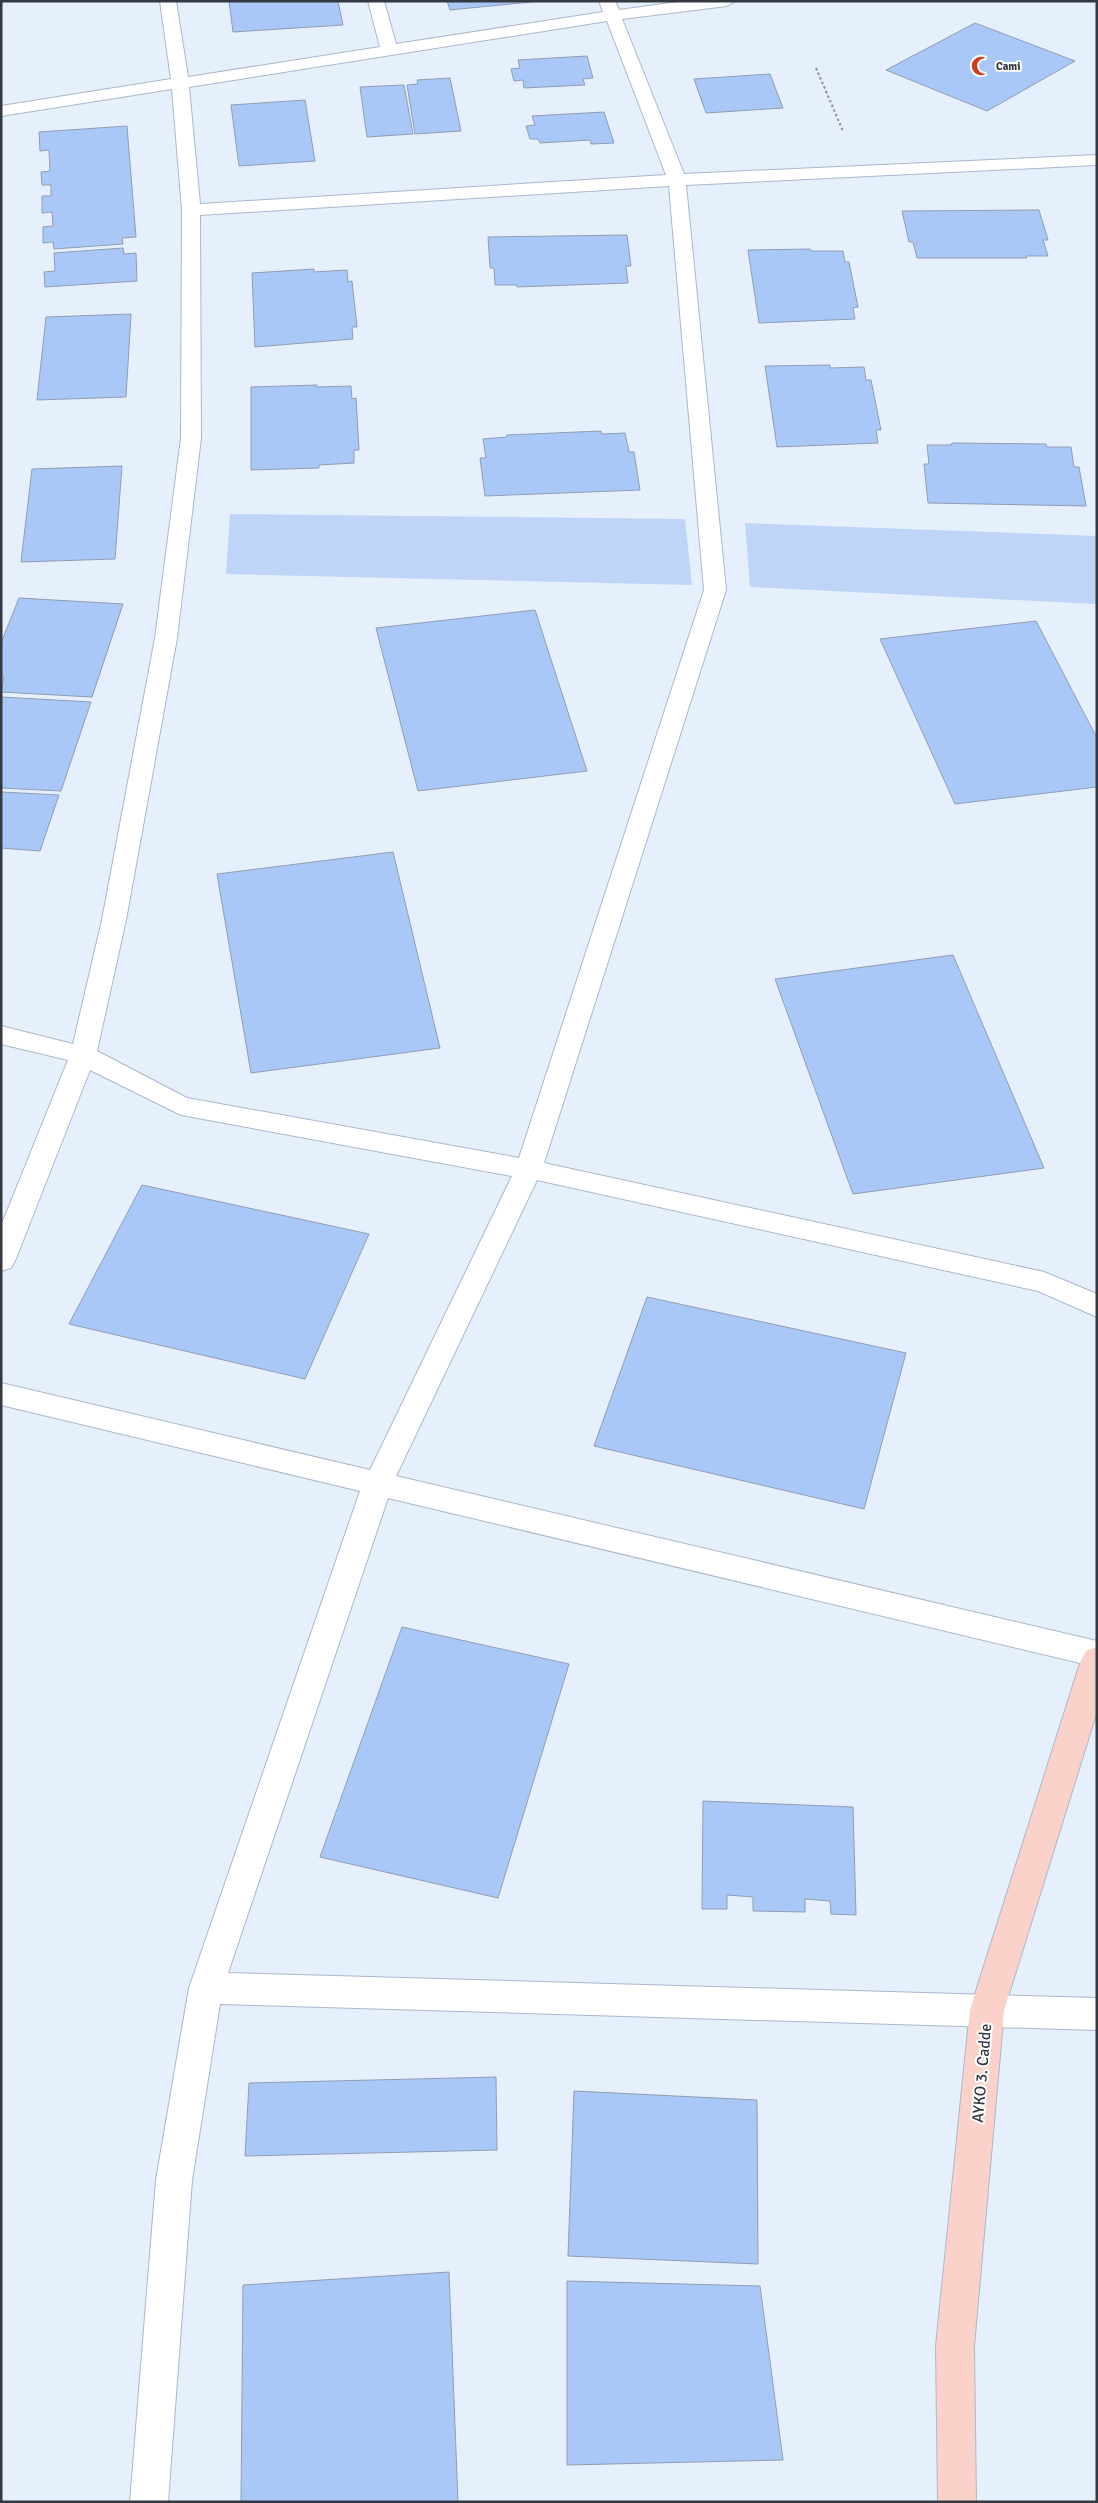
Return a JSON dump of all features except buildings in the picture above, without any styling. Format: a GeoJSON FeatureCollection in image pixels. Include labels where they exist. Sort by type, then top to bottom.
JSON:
{"type":"FeatureCollection","features":[{"type":"Feature","properties":{"kind":"street"},"geometry":{"type":"LineString","coordinates":[[1,1261],[83,1055],[114,920],[166,638],[191,438],[191,210],[180,82],[168,1]]}},
{"type":"Feature","properties":{"kind":"street"},"geometry":{"type":"LineString","coordinates":[[376,1],[389,50]]}},
{"type":"Feature","properties":{"kind":"street"},"geometry":{"type":"LineString","coordinates":[[1,111],[389,50],[610,8],[727,1]]}},
{"type":"Feature","properties":{"kind":"street"},"geometry":{"type":"LineString","coordinates":[[149,2502],[174,2180],[206,1988],[377,1485],[529,1169],[715,590],[677,180],[610,8]]}},
{"type":"Feature","properties":{"kind":"street"},"geometry":{"type":"LineString","coordinates":[[191,210],[677,180],[1097,160]]}},
{"type":"Feature","properties":{"kind":"street"},"geometry":{"type":"LineString","coordinates":[[1,1035],[83,1055],[180,1106],[529,1169],[1044,1282],[1097,1306]]}},
{"type":"Feature","properties":{"kind":"street"},"geometry":{"type":"LineString","coordinates":[[1,1394],[377,1485],[1097,1654]]}},
{"type":"Feature","properties":{"kind":"street","name":"AYKO 3. Cadde"},"geometry":{"type":"LineString","coordinates":[[957,2502],[955,2346],[987,2010],[1097,1660]]}},
{"type":"Feature","properties":{"kind":"street"},"geometry":{"type":"LineString","coordinates":[[206,1988],[1097,2014]]}},
{"type":"Feature","properties":{"kind":"path"},"geometry":{"type":"LineString","coordinates":[[816,68],[859,171]]}},
{"type":"Feature","properties":{"kind":"shaded area"},"geometry":{"type":"Polygon","coordinates":[[[230,514],[685,519],[692,585],[226,574],[230,514]]]}},
{"type":"Feature","properties":{"kind":"shaded area"},"geometry":{"type":"Polygon","coordinates":[[[745,523],[1097,536],[1097,604],[750,587],[745,523]]]}},
{"type":"Feature","properties":{"kind":"place","name":"Cami"},"geometry":{"type":"Point","coordinates":[981,66]}}]}
